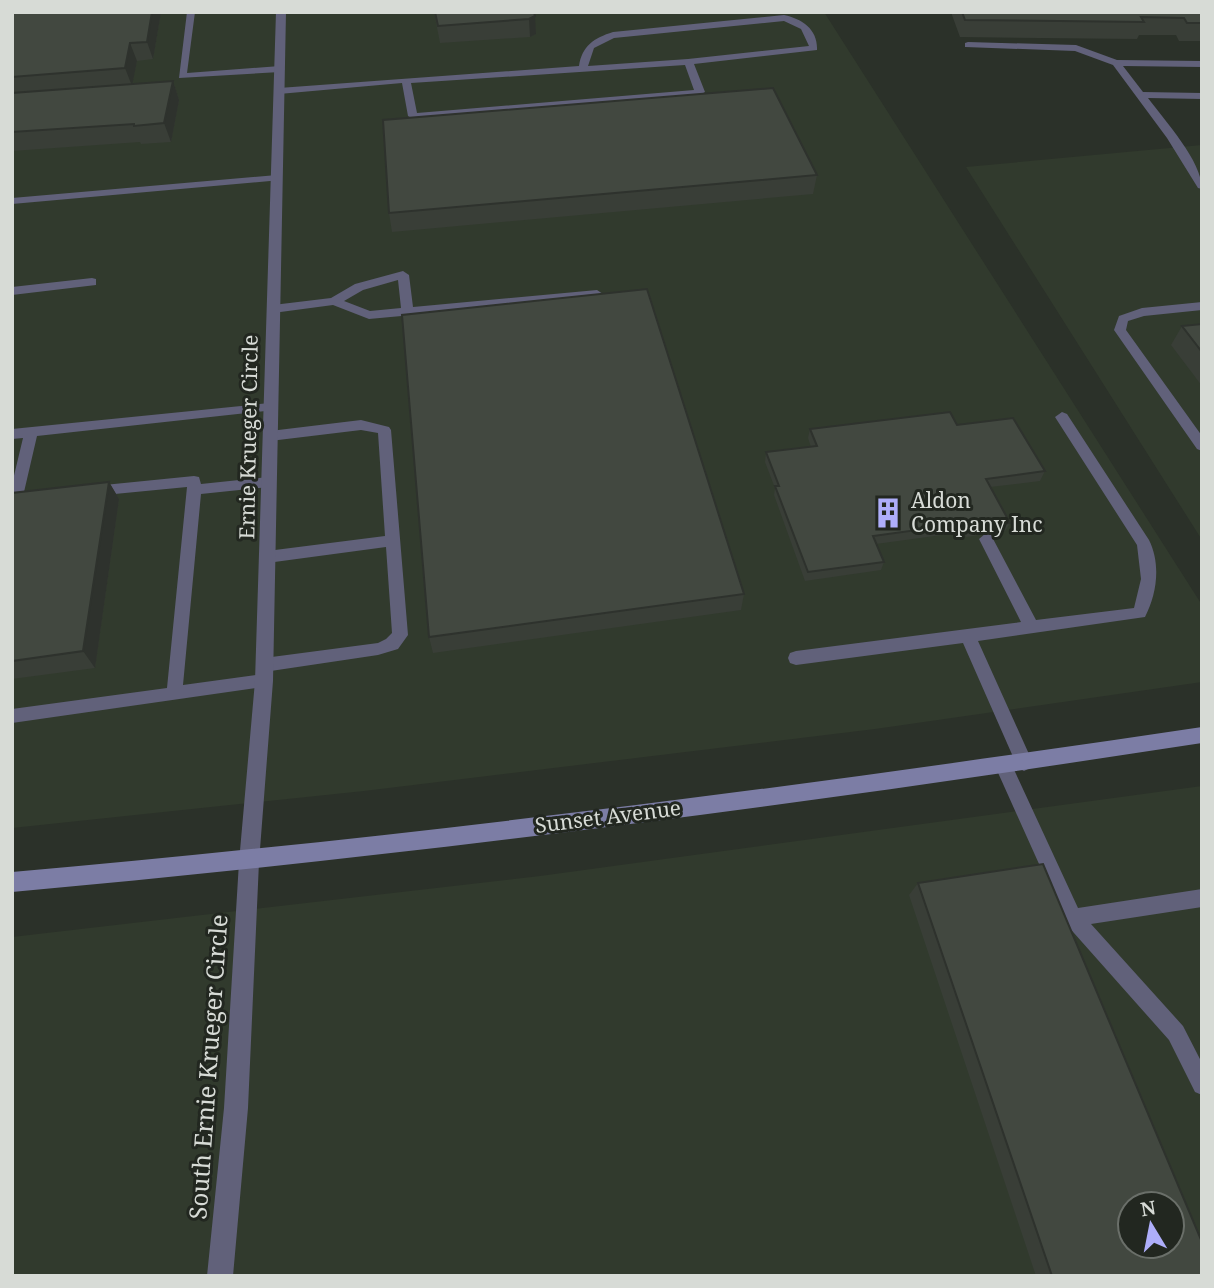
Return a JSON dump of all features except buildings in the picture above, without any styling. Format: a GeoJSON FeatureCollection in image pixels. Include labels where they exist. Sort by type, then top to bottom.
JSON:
{"type":"FeatureCollection","features":[{"type":"Feature","properties":{"kind":"street","name":"Ernie Krueger Circle"},"geometry":{"type":"LineString","coordinates":[[248,862],[264,673],[281,12]]}},
{"type":"Feature","properties":{"kind":"street","name":"Sunset Avenue"},"geometry":{"type":"LineString","coordinates":[[12,882],[248,862],[1004,766],[1202,736]]}},
{"type":"Feature","properties":{"kind":"street","name":"South Ernie Krueger Circle"},"geometry":{"type":"LineString","coordinates":[[220,1276],[236,1108],[248,862]]}},
{"type":"Feature","properties":{"kind":"lane"},"geometry":{"type":"LineString","coordinates":[[191,12],[182,76],[280,69]]}},
{"type":"Feature","properties":{"kind":"lane"},"geometry":{"type":"LineString","coordinates":[[279,91],[688,62],[814,48],[805,25],[799,20],[784,18],[613,35],[598,39],[586,50],[583,69]]}},
{"type":"Feature","properties":{"kind":"lane"},"geometry":{"type":"LineString","coordinates":[[968,45],[1076,48],[1116,63],[1202,64]]}},
{"type":"Feature","properties":{"kind":"lane"},"geometry":{"type":"LineString","coordinates":[[406,80],[413,116],[700,92],[688,62]]}},
{"type":"Feature","properties":{"kind":"lane"},"geometry":{"type":"LineString","coordinates":[[1116,63],[1172,137],[1202,186]]}},
{"type":"Feature","properties":{"kind":"lane"},"geometry":{"type":"LineString","coordinates":[[1141,95],[1202,96]]}},
{"type":"Feature","properties":{"kind":"lane"},"geometry":{"type":"LineString","coordinates":[[12,201],[277,178]]}},
{"type":"Feature","properties":{"kind":"lane"},"geometry":{"type":"LineString","coordinates":[[273,309],[334,301],[359,287],[403,275],[407,312]]}},
{"type":"Feature","properties":{"kind":"lane"},"geometry":{"type":"LineString","coordinates":[[12,291],[92,282]]}},
{"type":"Feature","properties":{"kind":"lane"},"geometry":{"type":"LineString","coordinates":[[334,301],[369,315],[616,293]]}},
{"type":"Feature","properties":{"kind":"lane"},"geometry":{"type":"LineString","coordinates":[[1202,306],[1142,312],[1123,319],[1120,330],[1202,446]]}},
{"type":"Feature","properties":{"kind":"lane"},"geometry":{"type":"LineString","coordinates":[[12,434],[270,407]]}},
{"type":"Feature","properties":{"kind":"lane"},"geometry":{"type":"LineString","coordinates":[[796,658],[1140,613],[1149,589],[1149,561],[1144,544],[1062,417]]}},
{"type":"Feature","properties":{"kind":"lane"},"geometry":{"type":"LineString","coordinates":[[12,716],[174,694],[392,644],[400,635],[384,430],[361,425],[270,436]]}},
{"type":"Feature","properties":{"kind":"lane"},"geometry":{"type":"LineString","coordinates":[[31,432],[16,498],[43,496]]}},
{"type":"Feature","properties":{"kind":"lane"},"geometry":{"type":"LineString","coordinates":[[84,492],[194,481],[174,694]]}},
{"type":"Feature","properties":{"kind":"lane"},"geometry":{"type":"LineString","coordinates":[[194,490],[269,482]]}},
{"type":"Feature","properties":{"kind":"lane"},"geometry":{"type":"LineString","coordinates":[[986,539],[1032,628]]}},
{"type":"Feature","properties":{"kind":"lane"},"geometry":{"type":"LineString","coordinates":[[267,557],[393,540]]}},
{"type":"Feature","properties":{"kind":"lane"},"geometry":{"type":"LineString","coordinates":[[968,636],[1024,763]]}},
{"type":"Feature","properties":{"kind":"lane"},"geometry":{"type":"LineString","coordinates":[[1004,766],[1073,919],[1176,1032],[1202,1085]]}},
{"type":"Feature","properties":{"kind":"lane"},"geometry":{"type":"LineString","coordinates":[[1073,919],[1202,898]]}},
{"type":"Feature","properties":{"kind":"shaded area"},"geometry":{"type":"Polygon","coordinates":[[[12,12],[824,12],[1202,605],[1202,682],[875,729],[364,791],[12,828],[12,12]]]}},
{"type":"Feature","properties":{"kind":"shaded area"},"geometry":{"type":"Polygon","coordinates":[[[1202,145],[1202,540],[966,167],[1202,145]]]}},
{"type":"Feature","properties":{"kind":"shaded area"},"geometry":{"type":"Polygon","coordinates":[[[1202,786],[1202,1276],[12,1276],[12,937],[540,876],[1202,786]]]}},
{"type":"Feature","properties":{"kind":"place","name":"Aldon Company Inc"},"geometry":{"type":"Point","coordinates":[888,513]}}]}
